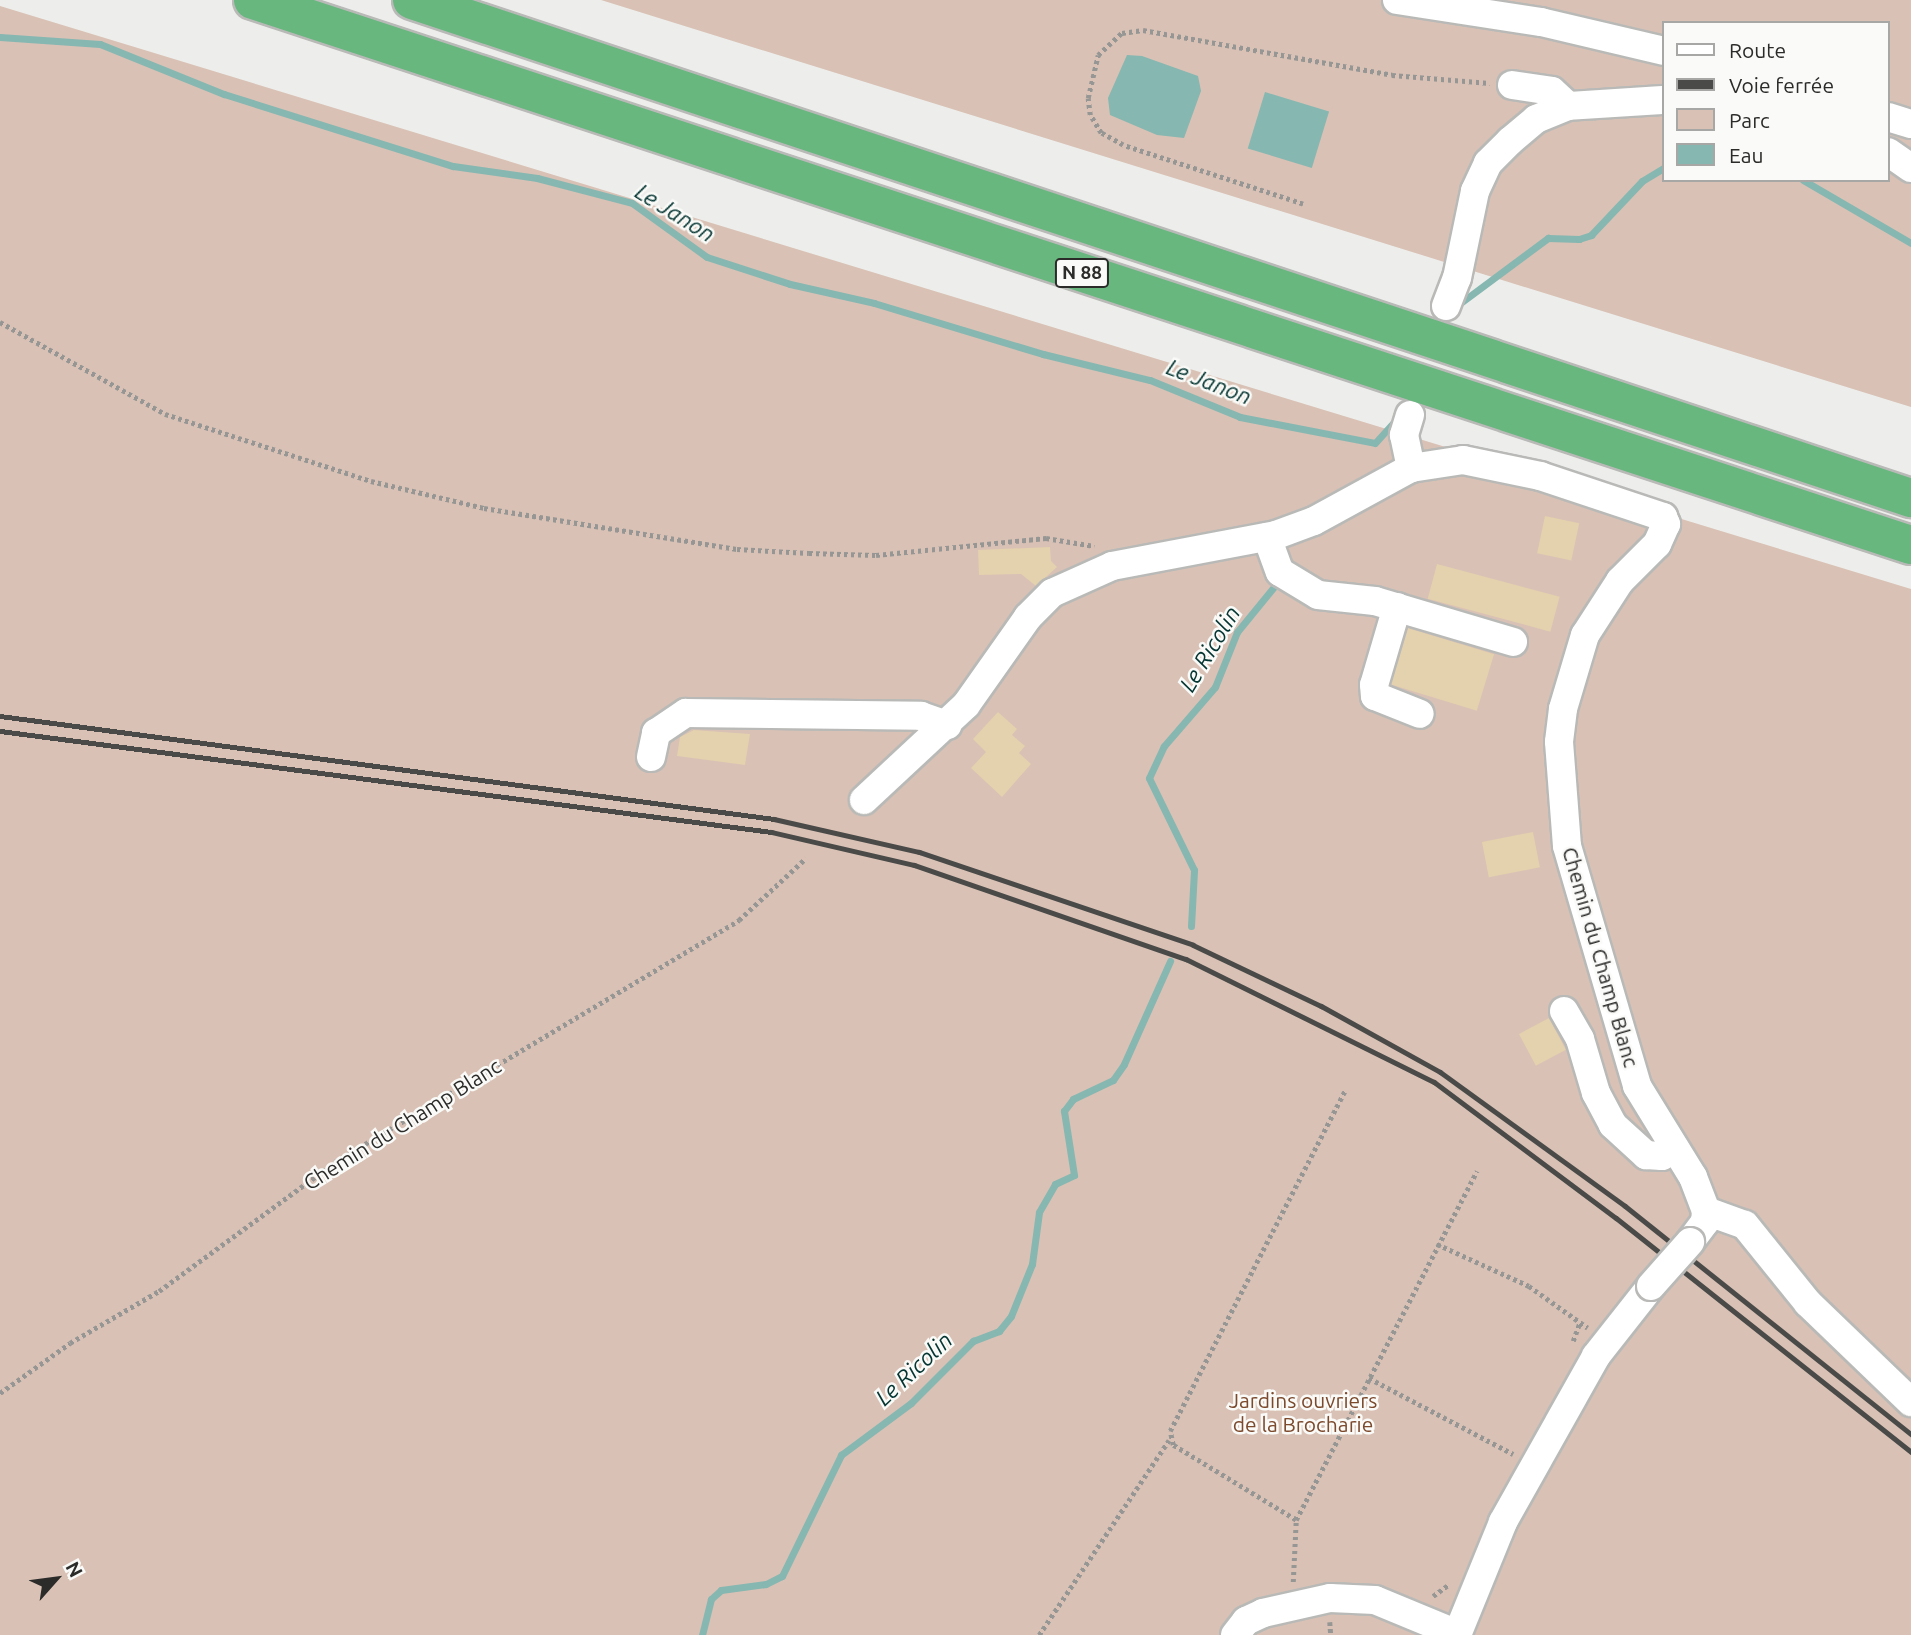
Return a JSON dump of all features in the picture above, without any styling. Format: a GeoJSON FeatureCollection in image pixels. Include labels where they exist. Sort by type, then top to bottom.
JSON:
{"type":"FeatureCollection","features":[{"type":"Feature","properties":{"kind":"highway","name":"N 88"},"geometry":{"type":"LineString","coordinates":[[253,0],[1911,545]]}},
{"type":"Feature","properties":{"kind":"highway","name":"N 88"},"geometry":{"type":"LineString","coordinates":[[412,0],[1911,498]]}},
{"type":"Feature","properties":{"kind":"street"},"geometry":{"type":"LineString","coordinates":[[1397,0],[1541,22],[1662,51]]}},
{"type":"Feature","properties":{"kind":"street"},"geometry":{"type":"LineString","coordinates":[[1512,85],[1552,90],[1568,106]]}},
{"type":"Feature","properties":{"kind":"street"},"geometry":{"type":"LineString","coordinates":[[1446,306],[1457,278],[1475,191],[1489,163],[1536,120],[1568,106],[1662,100]]}},
{"type":"Feature","properties":{"kind":"street"},"geometry":{"type":"LineString","coordinates":[[1890,118],[1911,124]]}},
{"type":"Feature","properties":{"kind":"street"},"geometry":{"type":"LineString","coordinates":[[1890,153],[1911,168]]}},
{"type":"Feature","properties":{"kind":"street"},"geometry":{"type":"LineString","coordinates":[[1410,415],[1404,435],[1410,468]]}},
{"type":"Feature","properties":{"kind":"street","name":"Chemin du Champ Blanc"},"geometry":{"type":"LineString","coordinates":[[864,800],[947,725],[1028,617],[1052,593],[1125,562],[1267,537],[1314,521],[1410,468],[1463,460],[1497,463],[1656,513],[1666,524],[1657,544],[1620,581],[1584,635],[1563,709],[1559,743],[1573,867],[1637,1086],[1693,1177],[1706,1211]]}},
{"type":"Feature","properties":{"kind":"street"},"geometry":{"type":"LineString","coordinates":[[1267,537],[1280,572],[1305,589],[1397,607],[1514,642]]}},
{"type":"Feature","properties":{"kind":"street"},"geometry":{"type":"LineString","coordinates":[[1397,607],[1374,685],[1375,696],[1420,714]]}},
{"type":"Feature","properties":{"kind":"street"},"geometry":{"type":"LineString","coordinates":[[651,757],[656,733],[686,713],[921,716],[947,725]]}},
{"type":"Feature","properties":{"kind":"street"},"geometry":{"type":"LineString","coordinates":[[1564,1010],[1580,1039],[1595,1093],[1614,1125],[1646,1155],[1662,1156],[1675,1149]]}},
{"type":"Feature","properties":{"kind":"street"},"geometry":{"type":"LineString","coordinates":[[1235,1635],[1246,1621],[1293,1604],[1330,1598],[1375,1600],[1457,1635],[1503,1522],[1596,1356],[1690,1242],[1705,1222],[1706,1211],[1745,1226],[1808,1303],[1911,1402]]}},
{"type":"Feature","properties":{"kind":"path"},"geometry":{"type":"LineString","coordinates":[[1303,204],[1123,145],[1101,133],[1090,116],[1088,98],[1098,55],[1122,33],[1143,30],[1392,75],[1512,85]]}},
{"type":"Feature","properties":{"kind":"path"},"geometry":{"type":"LineString","coordinates":[[0,321],[165,414],[371,481],[484,508],[737,549],[876,555],[1046,538],[1101,548],[1117,553],[1125,562]]}},
{"type":"Feature","properties":{"kind":"path","name":"Chemin du Champ Blanc"},"geometry":{"type":"LineString","coordinates":[[0,1393],[70,1343],[159,1291],[335,1162],[739,920],[806,858]]}},
{"type":"Feature","properties":{"kind":"path"},"geometry":{"type":"LineString","coordinates":[[1039,1635],[1169,1440],[1170,1431],[1345,1091]]}},
{"type":"Feature","properties":{"kind":"path"},"geometry":{"type":"LineString","coordinates":[[1293,1604],[1296,1520],[1477,1171]]}},
{"type":"Feature","properties":{"kind":"path"},"geometry":{"type":"LineString","coordinates":[[1437,1244],[1529,1286],[1580,1322]]}},
{"type":"Feature","properties":{"kind":"path"},"geometry":{"type":"LineString","coordinates":[[1369,1378],[1514,1455]]}},
{"type":"Feature","properties":{"kind":"path"},"geometry":{"type":"LineString","coordinates":[[1169,1440],[1296,1520]]}},
{"type":"Feature","properties":{"kind":"green space"},"geometry":{"type":"Polygon","coordinates":[[[601,0],[1911,0],[1911,407],[601,0]]]}},
{"type":"Feature","properties":{"kind":"green space","name":"Jardins ouvriers de la Brocharie"},"geometry":{"type":"Polygon","coordinates":[[[0,6],[1911,589],[1911,1635],[0,1635],[0,6]]]}},
{"type":"Feature","properties":{"kind":"water"},"geometry":{"type":"Polygon","coordinates":[[[1127,55],[1142,56],[1198,76],[1201,91],[1184,138],[1157,135],[1110,115],[1108,98],[1127,55]]]}},
{"type":"Feature","properties":{"kind":"water"},"geometry":{"type":"Polygon","coordinates":[[[1265,92],[1329,112],[1312,168],[1248,148],[1265,92]]]}},
{"type":"Feature","properties":{"kind":"building"},"geometry":{"type":"Polygon","coordinates":[[[1545,516],[1579,523],[1571,560],[1537,553],[1545,516]]]}},
{"type":"Feature","properties":{"kind":"building"},"geometry":{"type":"Polygon","coordinates":[[[1050,547],[1051,561],[1057,567],[1036,586],[1021,574],[979,575],[978,550],[1050,547]]]}},
{"type":"Feature","properties":{"kind":"building"},"geometry":{"type":"Polygon","coordinates":[[[1437,564],[1560,597],[1550,632],[1428,599],[1437,564]]]}},
{"type":"Feature","properties":{"kind":"building"},"geometry":{"type":"Polygon","coordinates":[[[1408,628],[1494,654],[1477,711],[1391,684],[1408,628]]]}},
{"type":"Feature","properties":{"kind":"building"},"geometry":{"type":"Polygon","coordinates":[[[998,712],[1017,729],[1012,735],[1025,746],[1019,753],[1031,764],[1002,797],[971,768],[986,752],[973,739],[998,712]]]}},
{"type":"Feature","properties":{"kind":"building"},"geometry":{"type":"Polygon","coordinates":[[[694,730],[750,734],[745,765],[677,756],[680,737],[694,730]]]}},
{"type":"Feature","properties":{"kind":"building"},"geometry":{"type":"Polygon","coordinates":[[[1533,832],[1540,867],[1489,877],[1482,842],[1533,832]]]}},
{"type":"Feature","properties":{"kind":"building"},"geometry":{"type":"Polygon","coordinates":[[[1549,1018],[1566,1050],[1536,1066],[1519,1034],[1549,1018]]]}},
{"type":"Feature","properties":{"kind":"waterway","name":"Le Janon"},"geometry":{"type":"LineString","coordinates":[[0,37],[100,44],[224,94],[453,166],[537,178],[632,203],[707,257],[790,284],[874,303],[1043,354],[1150,380],[1240,417],[1375,443],[1399,416]]}},
{"type":"Feature","properties":{"kind":"waterway","name":"Le Janon"},"geometry":{"type":"LineString","coordinates":[[1459,304],[1548,238],[1579,239],[1591,235],[1642,181],[1662,169]]}},
{"type":"Feature","properties":{"kind":"waterway","name":"Le Janon"},"geometry":{"type":"LineString","coordinates":[[1806,182],[1911,243]]}},
{"type":"Feature","properties":{"kind":"waterway","name":"Le Ricolin"},"geometry":{"type":"LineString","coordinates":[[1191,926],[1194,870],[1149,778],[1164,746],[1215,687],[1237,632],[1277,583]]}},
{"type":"Feature","properties":{"kind":"waterway","name":"Le Ricolin"},"geometry":{"type":"LineString","coordinates":[[702,1635],[711,1599],[721,1590],[766,1584],[782,1576],[841,1455],[911,1403],[973,1341],[999,1331],[1011,1316],[1032,1264],[1039,1212],[1055,1184],[1074,1175],[1064,1111],[1073,1099],[1113,1080],[1124,1064],[1170,961]]}},
{"type":"Feature","properties":{"kind":"railway"},"geometry":{"type":"LineString","coordinates":[[0,716],[774,819],[919,852],[1193,945],[1321,1006],[1440,1072],[1625,1206],[1911,1434]]}},
{"type":"Feature","properties":{"kind":"railway"},"geometry":{"type":"LineString","coordinates":[[0,731],[771,832],[914,865],[1186,959],[1434,1082],[1616,1218],[1911,1452]]}}]}
